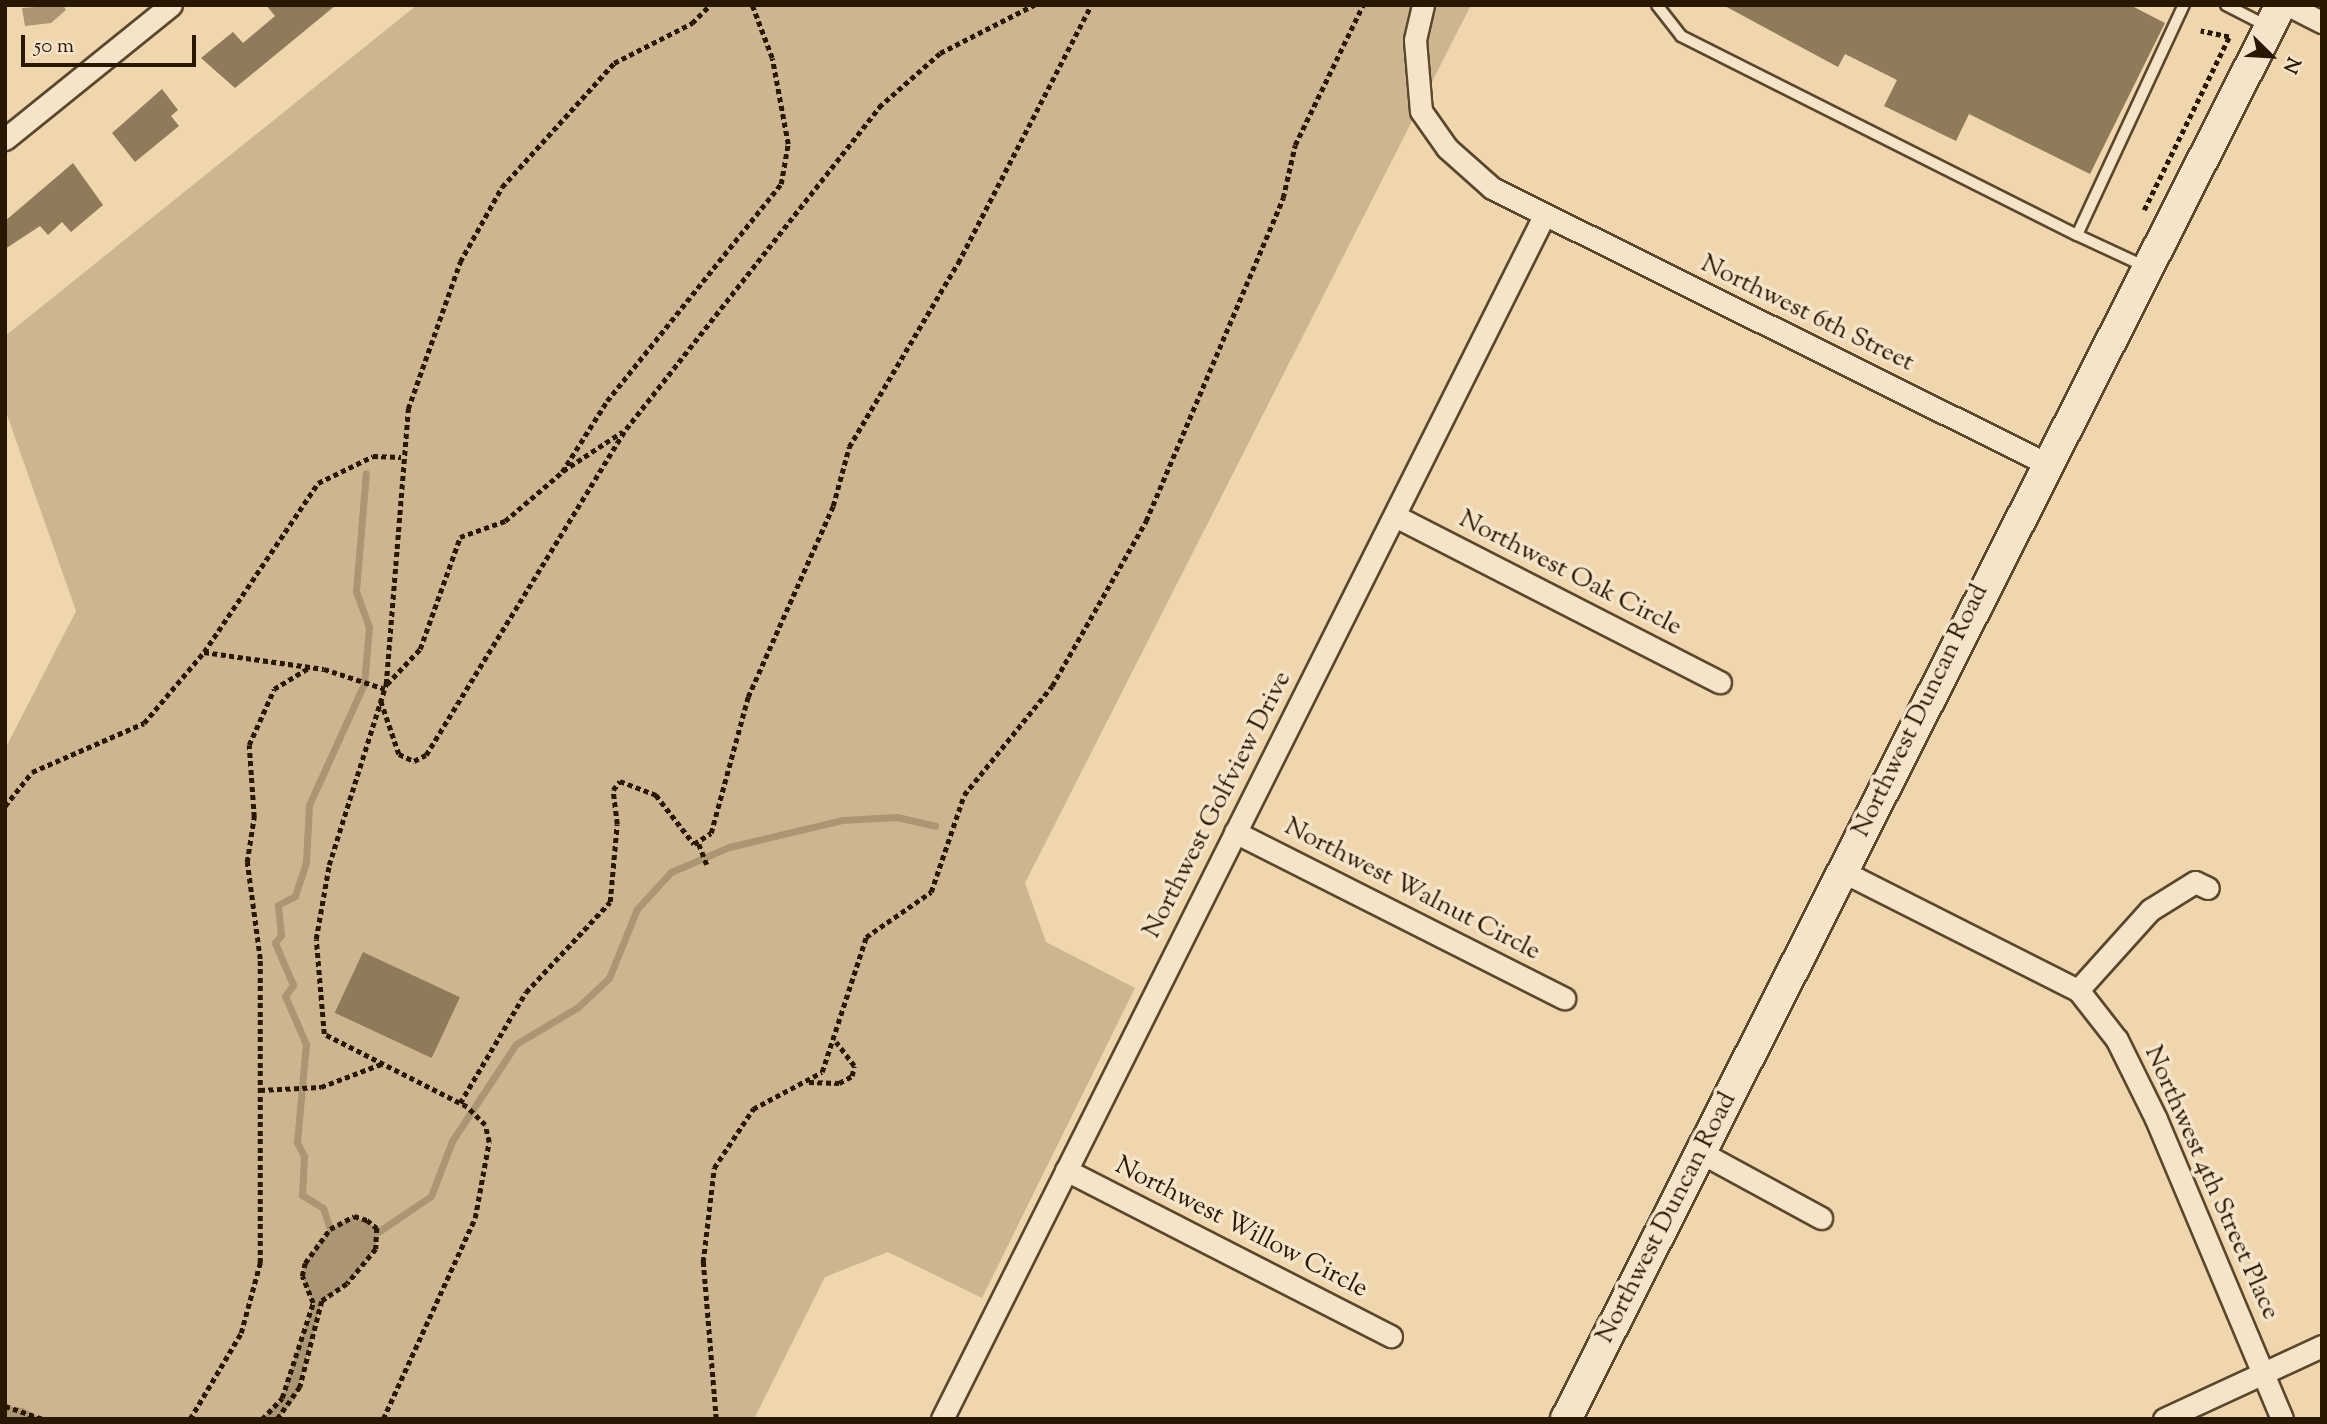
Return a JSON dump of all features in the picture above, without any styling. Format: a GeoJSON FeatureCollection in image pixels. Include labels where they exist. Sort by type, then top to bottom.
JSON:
{"type":"FeatureCollection","features":[{"type":"Feature","properties":{"kind":"street"},"geometry":{"type":"LineString","coordinates":[[5,139],[171,5]]}},
{"type":"Feature","properties":{"kind":"street","name":"Northwest 6th Street"},"geometry":{"type":"LineString","coordinates":[[1423,5],[1415,40],[1420,111],[1447,148],[1492,187],[1544,216],[2045,463]]}},
{"type":"Feature","properties":{"kind":"street"},"geometry":{"type":"LineString","coordinates":[[2280,12],[2322,22]]}},
{"type":"Feature","properties":{"kind":"street","name":"Northwest Duncan Road"},"geometry":{"type":"LineString","coordinates":[[1566,1419],[2045,463],[2280,12]]}},
{"type":"Feature","properties":{"kind":"street","name":"Northwest Golfview Drive"},"geometry":{"type":"LineString","coordinates":[[943,1419],[1544,216]]}},
{"type":"Feature","properties":{"kind":"street","name":"Northwest Oak Circle"},"geometry":{"type":"LineString","coordinates":[[1395,516],[1720,682]]}},
{"type":"Feature","properties":{"kind":"street","name":"Northwest Walnut Circle"},"geometry":{"type":"LineString","coordinates":[[1235,832],[1564,998]]}},
{"type":"Feature","properties":{"kind":"street","name":"Northwest 4th Street Place"},"geometry":{"type":"LineString","coordinates":[[1842,871],[2078,990],[2117,1040],[2151,1107],[2281,1419]]}},
{"type":"Feature","properties":{"kind":"street"},"geometry":{"type":"LineString","coordinates":[[2078,990],[2150,910],[2195,882],[2208,888]]}},
{"type":"Feature","properties":{"kind":"street"},"geometry":{"type":"LineString","coordinates":[[1700,1153],[1821,1217]]}},
{"type":"Feature","properties":{"kind":"street","name":"Northwest Willow Circle"},"geometry":{"type":"LineString","coordinates":[[1066,1170],[1391,1336]]}},
{"type":"Feature","properties":{"kind":"street"},"geometry":{"type":"LineString","coordinates":[[2164,1419],[2263,1376],[2322,1346]]}},
{"type":"Feature","properties":{"kind":"lane"},"geometry":{"type":"LineString","coordinates":[[1657,5],[1681,36],[2146,267]]}},
{"type":"Feature","properties":{"kind":"lane"},"geometry":{"type":"LineString","coordinates":[[2077,235],[2184,5]]}},
{"type":"Feature","properties":{"kind":"lane"},"geometry":{"type":"LineString","coordinates":[[2225,5],[2280,12]]}},
{"type":"Feature","properties":{"kind":"path"},"geometry":{"type":"LineString","coordinates":[[383,1419],[475,1217],[489,1142],[480,1117],[460,1102],[324,1034],[316,939],[329,865],[386,687],[401,457],[408,409],[460,262],[502,187],[596,79],[642,46],[692,23],[710,5]]}},
{"type":"Feature","properties":{"kind":"path"},"geometry":{"type":"LineString","coordinates":[[562,472],[614,392],[781,184],[788,144],[772,58],[752,5]]}},
{"type":"Feature","properties":{"kind":"path"},"geometry":{"type":"LineString","coordinates":[[381,701],[399,754],[421,759],[626,429],[892,92],[940,53],[1034,5]]}},
{"type":"Feature","properties":{"kind":"path"},"geometry":{"type":"LineString","coordinates":[[699,844],[717,822],[748,697],[833,506],[849,447],[958,263],[1091,5]]}},
{"type":"Feature","properties":{"kind":"path"},"geometry":{"type":"LineString","coordinates":[[716,1419],[703,1262],[714,1168],[753,1109],[809,1082],[822,1072],[835,1041],[842,995],[866,937],[931,892],[964,794],[1045,696],[1146,521],[1283,198],[1295,145],[1363,5]]}},
{"type":"Feature","properties":{"kind":"path"},"geometry":{"type":"LineString","coordinates":[[2144,210],[2229,37],[2201,31]]}},
{"type":"Feature","properties":{"kind":"path"},"geometry":{"type":"LineString","coordinates":[[386,687],[420,649],[460,537],[505,521],[562,472],[626,429]]}},
{"type":"Feature","properties":{"kind":"path"},"geometry":{"type":"LineString","coordinates":[[5,806],[32,772],[114,741],[144,723],[204,652],[318,483],[373,456],[401,457]]}},
{"type":"Feature","properties":{"kind":"path"},"geometry":{"type":"LineString","coordinates":[[204,652],[310,667],[386,687]]}},
{"type":"Feature","properties":{"kind":"path"},"geometry":{"type":"LineString","coordinates":[[190,1419],[241,1334],[257,1278],[260,1090],[258,932],[247,862],[254,817],[247,761],[274,689],[310,667]]}},
{"type":"Feature","properties":{"kind":"path"},"geometry":{"type":"LineString","coordinates":[[460,1102],[526,992],[610,902],[617,824],[613,790],[620,781],[656,795],[687,840],[699,844]]}},
{"type":"Feature","properties":{"kind":"path"},"geometry":{"type":"LineString","coordinates":[[699,844],[707,865]]}},
{"type":"Feature","properties":{"kind":"path"},"geometry":{"type":"LineString","coordinates":[[809,1082],[839,1083],[852,1076],[854,1066],[835,1041]]}},
{"type":"Feature","properties":{"kind":"path"},"geometry":{"type":"LineString","coordinates":[[260,1090],[305,1088],[384,1063]]}},
{"type":"Feature","properties":{"kind":"path"},"geometry":{"type":"LineString","coordinates":[[262,1419],[282,1398],[313,1303],[302,1276],[305,1263],[330,1229],[354,1216],[367,1220],[377,1227],[376,1249],[347,1284],[322,1301],[300,1387],[278,1419]]}},
{"type":"Feature","properties":{"kind":"path"},"geometry":{"type":"LineString","coordinates":[[5,1406],[42,1419]]}},
{"type":"Feature","properties":{"kind":"shaded area"},"geometry":{"type":"Polygon","coordinates":[[[63,5],[66,10],[51,23],[25,26],[22,8],[63,5]]]}},
{"type":"Feature","properties":{"kind":"shaded area"},"geometry":{"type":"Polygon","coordinates":[[[417,5],[1471,5],[1025,883],[1046,942],[1135,988],[982,1298],[888,1252],[825,1277],[754,1419],[5,1419],[5,749],[76,611],[5,409],[5,336],[417,5]]]}},
{"type":"Feature","properties":{"kind":"shaded area"},"geometry":{"type":"Polygon","coordinates":[[[354,1216],[377,1228],[376,1249],[347,1284],[322,1301],[295,1399],[278,1419],[262,1419],[282,1398],[313,1303],[302,1276],[305,1263],[330,1229],[354,1216]]]}},
{"type":"Feature","properties":{"kind":"shaded area"},"geometry":{"type":"Polygon","coordinates":[[[5,1406],[23,1408],[42,1419],[5,1419],[5,1406]]]}},
{"type":"Feature","properties":{"kind":"building"},"geometry":{"type":"Polygon","coordinates":[[[266,5],[336,5],[235,88],[201,58],[233,32],[243,43],[275,16],[266,5]]]}},
{"type":"Feature","properties":{"kind":"building"},"geometry":{"type":"Polygon","coordinates":[[[1723,5],[2130,5],[2165,23],[2090,174],[1969,114],[1956,141],[1884,106],[1897,80],[1845,54],[1838,67],[1723,5]]]}},
{"type":"Feature","properties":{"kind":"building"},"geometry":{"type":"Polygon","coordinates":[[[162,89],[178,110],[171,116],[179,126],[135,162],[112,133],[162,89]]]}},
{"type":"Feature","properties":{"kind":"building"},"geometry":{"type":"Polygon","coordinates":[[[73,163],[103,205],[71,232],[62,222],[48,235],[40,226],[5,249],[5,221],[73,163]]]}},
{"type":"Feature","properties":{"kind":"building"},"geometry":{"type":"Polygon","coordinates":[[[363,952],[460,997],[432,1058],[335,1013],[363,952]]]}},
{"type":"Feature","properties":{"kind":"waterway"},"geometry":{"type":"LineString","coordinates":[[330,1229],[323,1208],[302,1195],[304,1156],[297,1142],[306,1044],[285,996],[293,985],[275,943],[281,935],[278,905],[295,896],[306,862],[309,805],[364,684],[369,627],[356,591],[366,473]]}},
{"type":"Feature","properties":{"kind":"waterway"},"geometry":{"type":"LineString","coordinates":[[378,1232],[431,1196],[452,1141],[516,1044],[578,1007],[609,978],[637,909],[671,872],[729,847],[842,820],[897,817],[935,826]]}}]}
